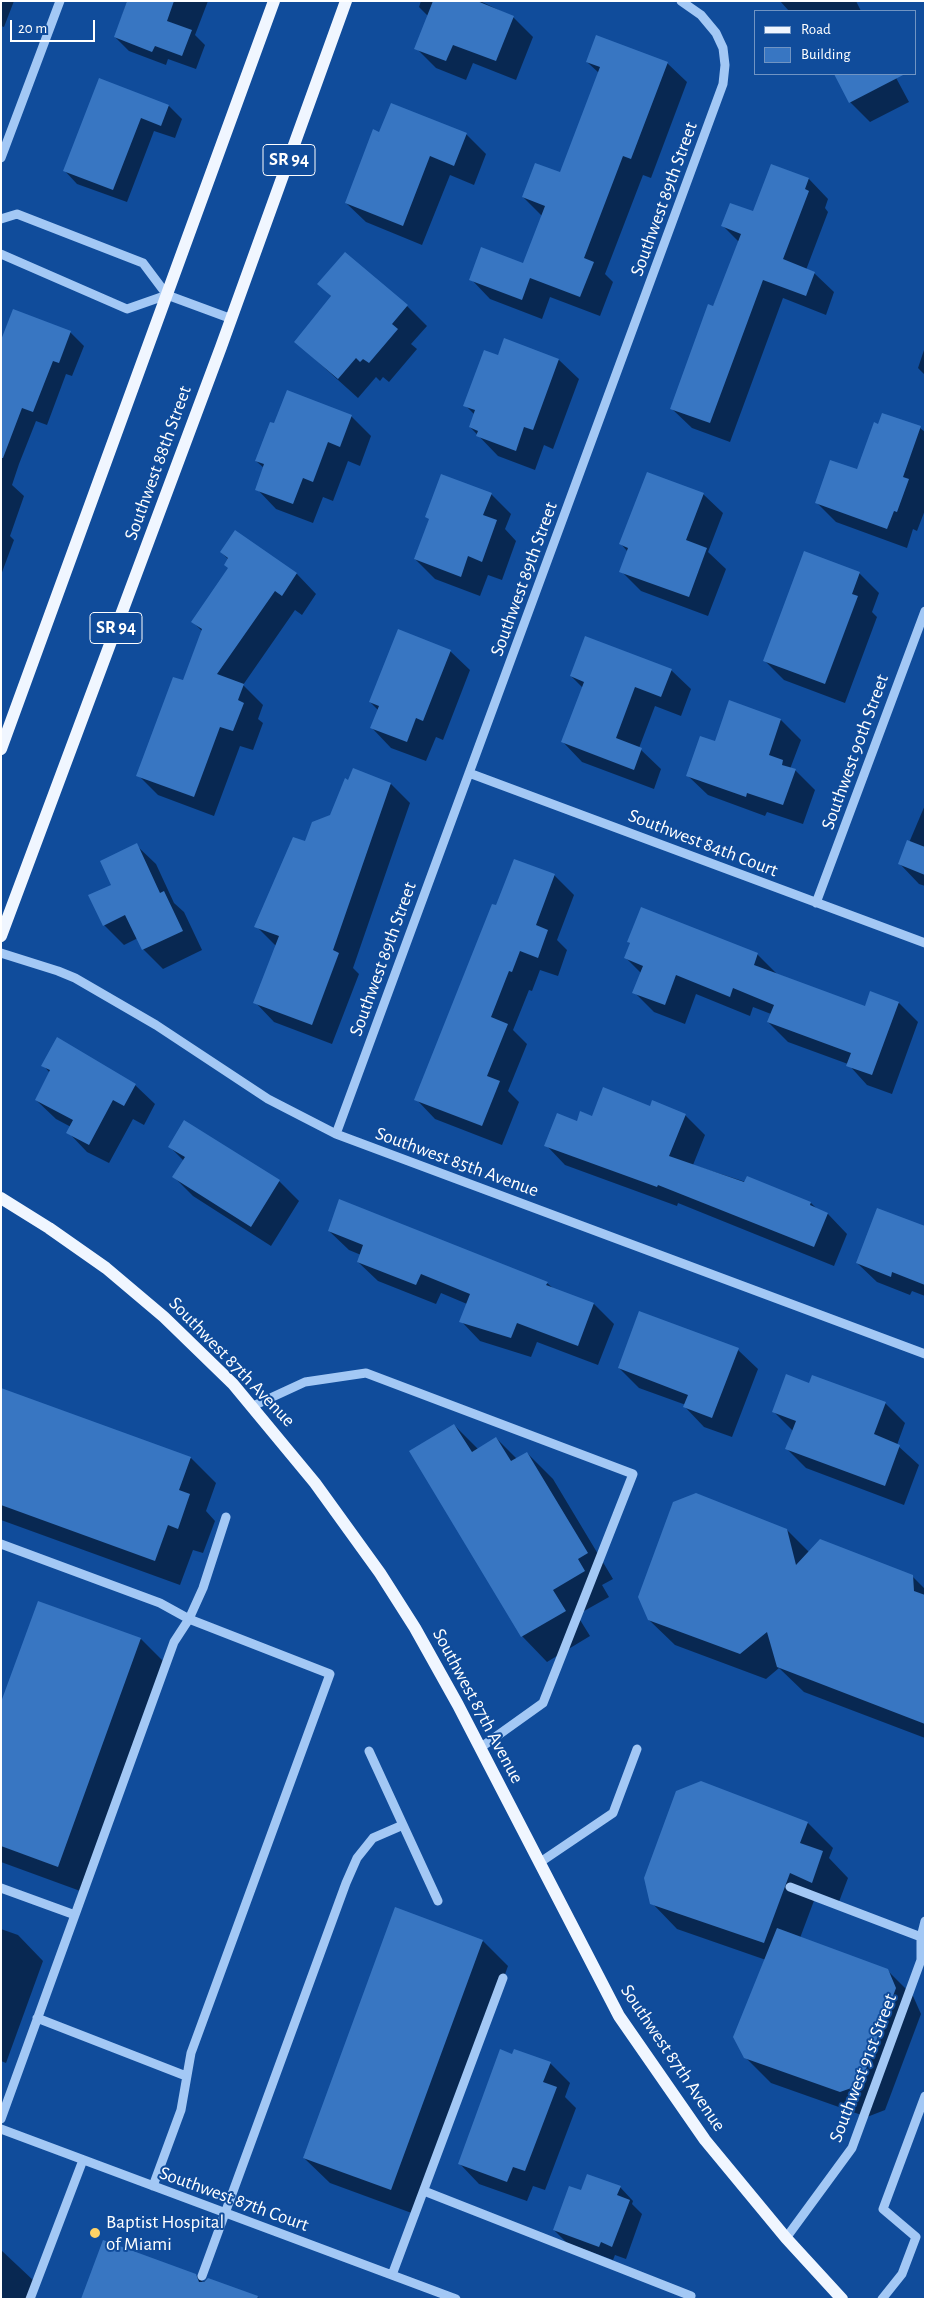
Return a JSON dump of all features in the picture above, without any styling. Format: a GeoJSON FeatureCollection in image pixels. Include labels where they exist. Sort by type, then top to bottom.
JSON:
{"type":"FeatureCollection","features":[{"type":"Feature","properties":{"kind":"main road"},"geometry":{"type":"LineString","coordinates":[[1,749],[274,1]]}},
{"type":"Feature","properties":{"kind":"main road","name":"Southwest 88th Street"},"geometry":{"type":"LineString","coordinates":[[1,936],[232,319],[346,1]]}},
{"type":"Feature","properties":{"kind":"main road","name":"Southwest 87th Avenue"},"geometry":{"type":"LineString","coordinates":[[1,1198],[49,1228],[134,1290],[191,1342],[253,1406],[315,1482],[380,1573],[415,1628],[480,1748],[600,1982],[640,2048],[704,2140],[786,2238],[842,2299]]}},
{"type":"Feature","properties":{"kind":"street"},"geometry":{"type":"LineString","coordinates":[[1,158],[60,1]]}},
{"type":"Feature","properties":{"kind":"street","name":"Southwest 89th Street"},"geometry":{"type":"LineString","coordinates":[[336,1134],[718,99],[725,65],[723,48],[716,33],[701,15],[681,1]]}},
{"type":"Feature","properties":{"kind":"street"},"geometry":{"type":"LineString","coordinates":[[1,219],[18,214],[143,263],[167,295],[232,319]]}},
{"type":"Feature","properties":{"kind":"street"},"geometry":{"type":"LineString","coordinates":[[1,254],[128,308],[167,295]]}},
{"type":"Feature","properties":{"kind":"street","name":"Southwest 90th Street"},"geometry":{"type":"LineString","coordinates":[[816,903],[925,611]]}},
{"type":"Feature","properties":{"kind":"street","name":"Southwest 84th Court"},"geometry":{"type":"LineString","coordinates":[[470,773],[925,943]]}},
{"type":"Feature","properties":{"kind":"street","name":"Southwest 85th Avenue"},"geometry":{"type":"LineString","coordinates":[[1,953],[58,970],[75,978],[156,1025],[268,1099],[336,1134],[925,1354]]}},
{"type":"Feature","properties":{"kind":"street"},"geometry":{"type":"LineString","coordinates":[[253,1406],[305,1382],[366,1373],[633,1474],[543,1704],[480,1748]]}},
{"type":"Feature","properties":{"kind":"street"},"geometry":{"type":"LineString","coordinates":[[1,2119],[174,1642],[189,1619],[202,1588],[226,1518]]}},
{"type":"Feature","properties":{"kind":"street"},"geometry":{"type":"LineString","coordinates":[[1,1544],[160,1603],[189,1619],[330,1674],[191,2053],[180,2110],[153,2186]]}},
{"type":"Feature","properties":{"kind":"street"},"geometry":{"type":"LineString","coordinates":[[539,1863],[613,1813],[637,1749]]}},
{"type":"Feature","properties":{"kind":"street"},"geometry":{"type":"LineString","coordinates":[[369,1751],[438,1901]]}},
{"type":"Feature","properties":{"kind":"street"},"geometry":{"type":"LineString","coordinates":[[202,2276],[224,2212],[346,1883],[357,1858],[373,1838],[403,1825]]}},
{"type":"Feature","properties":{"kind":"street"},"geometry":{"type":"LineString","coordinates":[[790,1887],[921,1936]]}},
{"type":"Feature","properties":{"kind":"street"},"geometry":{"type":"LineString","coordinates":[[1,1888],[75,1915]]}},
{"type":"Feature","properties":{"kind":"street","name":"Southwest 91st Street"},"geometry":{"type":"LineString","coordinates":[[786,2238],[852,2148],[921,1960],[921,1936],[925,1922]]}},
{"type":"Feature","properties":{"kind":"street"},"geometry":{"type":"LineString","coordinates":[[392,2275],[503,1978]]}},
{"type":"Feature","properties":{"kind":"street"},"geometry":{"type":"LineString","coordinates":[[38,2018],[186,2076]]}},
{"type":"Feature","properties":{"kind":"street"},"geometry":{"type":"LineString","coordinates":[[882,2299],[902,2274],[920,2239],[883,2209],[925,2096]]}},
{"type":"Feature","properties":{"kind":"street","name":"Southwest 87th Court"},"geometry":{"type":"LineString","coordinates":[[1,2129],[456,2299]]}},
{"type":"Feature","properties":{"kind":"street"},"geometry":{"type":"LineString","coordinates":[[30,2299],[83,2160]]}},
{"type":"Feature","properties":{"kind":"street"},"geometry":{"type":"LineString","coordinates":[[424,2191],[691,2296],[690,2299]]}},
{"type":"Feature","properties":{"kind":"building"},"geometry":{"type":"Polygon","coordinates":[[[127,1],[174,1],[167,21],[192,30],[182,56],[155,46],[152,52],[114,37],[127,1]]]}},
{"type":"Feature","properties":{"kind":"building"},"geometry":{"type":"Polygon","coordinates":[[[433,1],[477,1],[514,16],[496,61],[453,45],[446,61],[414,49],[433,1]]]}},
{"type":"Feature","properties":{"kind":"building"},"geometry":{"type":"Polygon","coordinates":[[[596,35],[668,62],[631,159],[623,156],[584,258],[594,262],[580,297],[530,278],[522,300],[469,280],[481,247],[523,263],[545,206],[522,197],[535,163],[560,172],[600,67],[586,62],[596,35]]]}},
{"type":"Feature","properties":{"kind":"building"},"geometry":{"type":"Polygon","coordinates":[[[835,75],[903,75],[849,103],[835,75]]]}},
{"type":"Feature","properties":{"kind":"building"},"geometry":{"type":"Polygon","coordinates":[[[99,78],[169,105],[161,126],[141,118],[113,190],[63,171],[99,78]]]}},
{"type":"Feature","properties":{"kind":"building"},"geometry":{"type":"Polygon","coordinates":[[[391,103],[467,133],[454,166],[430,156],[403,226],[345,203],[373,129],[379,132],[391,103]]]}},
{"type":"Feature","properties":{"kind":"building"},"geometry":{"type":"Polygon","coordinates":[[[771,164],[809,178],[805,189],[809,191],[783,259],[815,272],[806,296],[763,280],[710,423],[670,409],[708,304],[713,306],[741,234],[721,226],[730,203],[753,211],[771,164]]]}},
{"type":"Feature","properties":{"kind":"building"},"geometry":{"type":"Polygon","coordinates":[[[345,252],[408,305],[392,324],[398,329],[369,363],[363,359],[360,362],[356,358],[338,379],[294,342],[331,296],[317,284],[345,252]]]}},
{"type":"Feature","properties":{"kind":"building"},"geometry":{"type":"Polygon","coordinates":[[[13,309],[71,331],[59,363],[53,361],[33,412],[22,408],[3,458],[1,458],[1,340],[13,309]]]}},
{"type":"Feature","properties":{"kind":"building"},"geometry":{"type":"Polygon","coordinates":[[[504,338],[559,359],[533,430],[524,427],[516,451],[476,436],[478,431],[469,427],[475,410],[463,406],[484,350],[498,355],[504,338]]]}},
{"type":"Feature","properties":{"kind":"building"},"geometry":{"type":"Polygon","coordinates":[[[287,390],[352,415],[340,447],[328,442],[313,482],[303,478],[293,504],[255,490],[264,464],[255,461],[270,422],[274,423],[287,390]]]}},
{"type":"Feature","properties":{"kind":"building"},"geometry":{"type":"Polygon","coordinates":[[[882,413],[921,426],[903,477],[909,479],[897,512],[894,511],[887,529],[815,503],[830,460],[857,469],[874,422],[878,424],[882,413]]]}},
{"type":"Feature","properties":{"kind":"building"},"geometry":{"type":"Polygon","coordinates":[[[647,472],[704,493],[686,540],[707,548],[689,597],[619,572],[628,548],[619,544],[647,472]]]}},
{"type":"Feature","properties":{"kind":"building"},"geometry":{"type":"Polygon","coordinates":[[[441,474],[492,493],[483,515],[497,520],[482,562],[468,556],[461,577],[414,559],[429,519],[425,517],[441,474]]]}},
{"type":"Feature","properties":{"kind":"building"},"geometry":{"type":"Polygon","coordinates":[[[235,530],[297,573],[282,596],[275,591],[217,674],[244,684],[238,700],[244,703],[233,731],[220,727],[194,797],[136,776],[173,677],[183,680],[202,629],[191,622],[228,568],[224,565],[228,558],[220,552],[235,530]]]}},
{"type":"Feature","properties":{"kind":"building"},"geometry":{"type":"Polygon","coordinates":[[[804,551],[860,572],[852,594],[858,596],[825,684],[763,661],[804,551]]]}},
{"type":"Feature","properties":{"kind":"building"},"geometry":{"type":"Polygon","coordinates":[[[398,629],[451,650],[423,721],[416,718],[407,742],[370,728],[379,706],[369,702],[398,629]]]}},
{"type":"Feature","properties":{"kind":"building"},"geometry":{"type":"Polygon","coordinates":[[[585,636],[672,669],[661,697],[635,687],[616,738],[642,748],[634,770],[561,742],[584,682],[570,676],[585,636]]]}},
{"type":"Feature","properties":{"kind":"building"},"geometry":{"type":"Polygon","coordinates":[[[729,700],[781,719],[769,755],[783,760],[782,765],[796,769],[783,805],[747,793],[746,797],[686,776],[700,736],[715,741],[729,700]]]}},
{"type":"Feature","properties":{"kind":"building"},"geometry":{"type":"Polygon","coordinates":[[[353,768],[391,783],[333,950],[339,953],[312,1025],[253,1003],[279,936],[254,927],[293,837],[305,841],[312,822],[330,815],[345,778],[348,780],[353,768]]]}},
{"type":"Feature","properties":{"kind":"building"},"geometry":{"type":"Polygon","coordinates":[[[907,840],[925,847],[925,875],[898,864],[907,840]]]}},
{"type":"Feature","properties":{"kind":"building"},"geometry":{"type":"Polygon","coordinates":[[[137,843],[160,893],[164,891],[183,931],[142,950],[125,915],[103,926],[88,895],[111,885],[100,861],[137,843]]]}},
{"type":"Feature","properties":{"kind":"building"},"geometry":{"type":"Polygon","coordinates":[[[514,859],[555,874],[536,925],[548,930],[538,958],[520,951],[512,972],[509,971],[491,1017],[508,1024],[487,1076],[500,1081],[482,1126],[414,1100],[492,904],[496,905],[514,859]]]}},
{"type":"Feature","properties":{"kind":"building"},"geometry":{"type":"Polygon","coordinates":[[[641,907],[758,953],[754,965],[865,1006],[870,991],[899,1002],[872,1075],[846,1066],[851,1053],[767,1022],[774,1005],[733,988],[730,997],[676,975],[665,1005],[632,993],[643,966],[624,958],[630,943],[627,942],[641,907]]]}},
{"type":"Feature","properties":{"kind":"building"},"geometry":{"type":"Polygon","coordinates":[[[57,1037],[136,1084],[124,1106],[113,1100],[89,1145],[66,1133],[73,1120],[35,1100],[50,1070],[41,1066],[57,1037]]]}},
{"type":"Feature","properties":{"kind":"building"},"geometry":{"type":"Polygon","coordinates":[[[603,1087],[650,1106],[652,1100],[686,1114],[669,1156],[744,1182],[747,1176],[811,1202],[810,1205],[828,1213],[814,1247],[658,1185],[657,1187],[544,1146],[557,1113],[577,1121],[580,1111],[592,1116],[603,1087]]]}},
{"type":"Feature","properties":{"kind":"building"},"geometry":{"type":"Polygon","coordinates":[[[184,1120],[280,1180],[251,1227],[172,1177],[185,1157],[168,1147],[184,1120]]]}},
{"type":"Feature","properties":{"kind":"building"},"geometry":{"type":"Polygon","coordinates":[[[339,1199],[548,1282],[546,1285],[594,1303],[578,1346],[517,1323],[511,1338],[459,1322],[470,1294],[421,1274],[416,1285],[357,1262],[363,1245],[328,1231],[339,1199]]]}},
{"type":"Feature","properties":{"kind":"building"},"geometry":{"type":"Polygon","coordinates":[[[877,1208],[925,1226],[925,1285],[892,1272],[891,1277],[856,1263],[877,1208]]]}},
{"type":"Feature","properties":{"kind":"building"},"geometry":{"type":"Polygon","coordinates":[[[639,1311],[739,1348],[712,1418],[683,1407],[688,1395],[618,1368],[639,1311]]]}},
{"type":"Feature","properties":{"kind":"building"},"geometry":{"type":"Polygon","coordinates":[[[786,1374],[809,1383],[812,1375],[886,1402],[874,1434],[900,1445],[885,1486],[785,1449],[796,1421],[772,1412],[786,1374]]]}},
{"type":"Feature","properties":{"kind":"building"},"geometry":{"type":"Polygon","coordinates":[[[1,1388],[191,1457],[179,1490],[190,1494],[178,1529],[168,1525],[155,1561],[1,1505],[1,1388]]]}},
{"type":"Feature","properties":{"kind":"building"},"geometry":{"type":"Polygon","coordinates":[[[454,1424],[472,1452],[496,1437],[511,1461],[527,1452],[588,1553],[578,1559],[585,1571],[553,1590],[566,1611],[521,1637],[409,1451],[454,1424]]]}},
{"type":"Feature","properties":{"kind":"building"},"geometry":{"type":"Polygon","coordinates":[[[696,1493],[787,1529],[796,1565],[820,1539],[913,1575],[914,1591],[925,1595],[925,1724],[777,1667],[767,1632],[740,1654],[648,1620],[638,1597],[673,1502],[696,1493]]]}},
{"type":"Feature","properties":{"kind":"building"},"geometry":{"type":"Polygon","coordinates":[[[38,1601],[141,1638],[58,1867],[1,1846],[1,1702],[38,1601]]]}},
{"type":"Feature","properties":{"kind":"building"},"geometry":{"type":"Polygon","coordinates":[[[701,1781],[808,1822],[800,1843],[823,1851],[812,1883],[790,1873],[764,1943],[650,1904],[644,1878],[676,1791],[701,1781]]]}},
{"type":"Feature","properties":{"kind":"building"},"geometry":{"type":"Polygon","coordinates":[[[395,1907],[483,1940],[391,2190],[303,2158],[395,1907]]]}},
{"type":"Feature","properties":{"kind":"building"},"geometry":{"type":"Polygon","coordinates":[[[777,1928],[888,1969],[896,1988],[860,2085],[840,2092],[744,2058],[733,2037],[777,1928]]]}},
{"type":"Feature","properties":{"kind":"building"},"geometry":{"type":"Polygon","coordinates":[[[500,2049],[512,2054],[514,2049],[551,2062],[543,2082],[557,2087],[525,2171],[513,2167],[507,2182],[458,2164],[500,2049]]]}},
{"type":"Feature","properties":{"kind":"building"},"geometry":{"type":"Polygon","coordinates":[[[587,2174],[621,2186],[617,2195],[630,2200],[612,2247],[601,2242],[599,2247],[553,2230],[569,2186],[581,2190],[587,2174]]]}},
{"type":"Feature","properties":{"kind":"building"},"geometry":{"type":"Polygon","coordinates":[[[103,2240],[196,2274],[199,2282],[204,2282],[208,2278],[258,2296],[257,2299],[81,2299],[103,2240]]]}},
{"type":"Feature","properties":{"kind":"place","name":"Baptist Hospital of Miami"},"geometry":{"type":"Point","coordinates":[95,2233]}}]}
